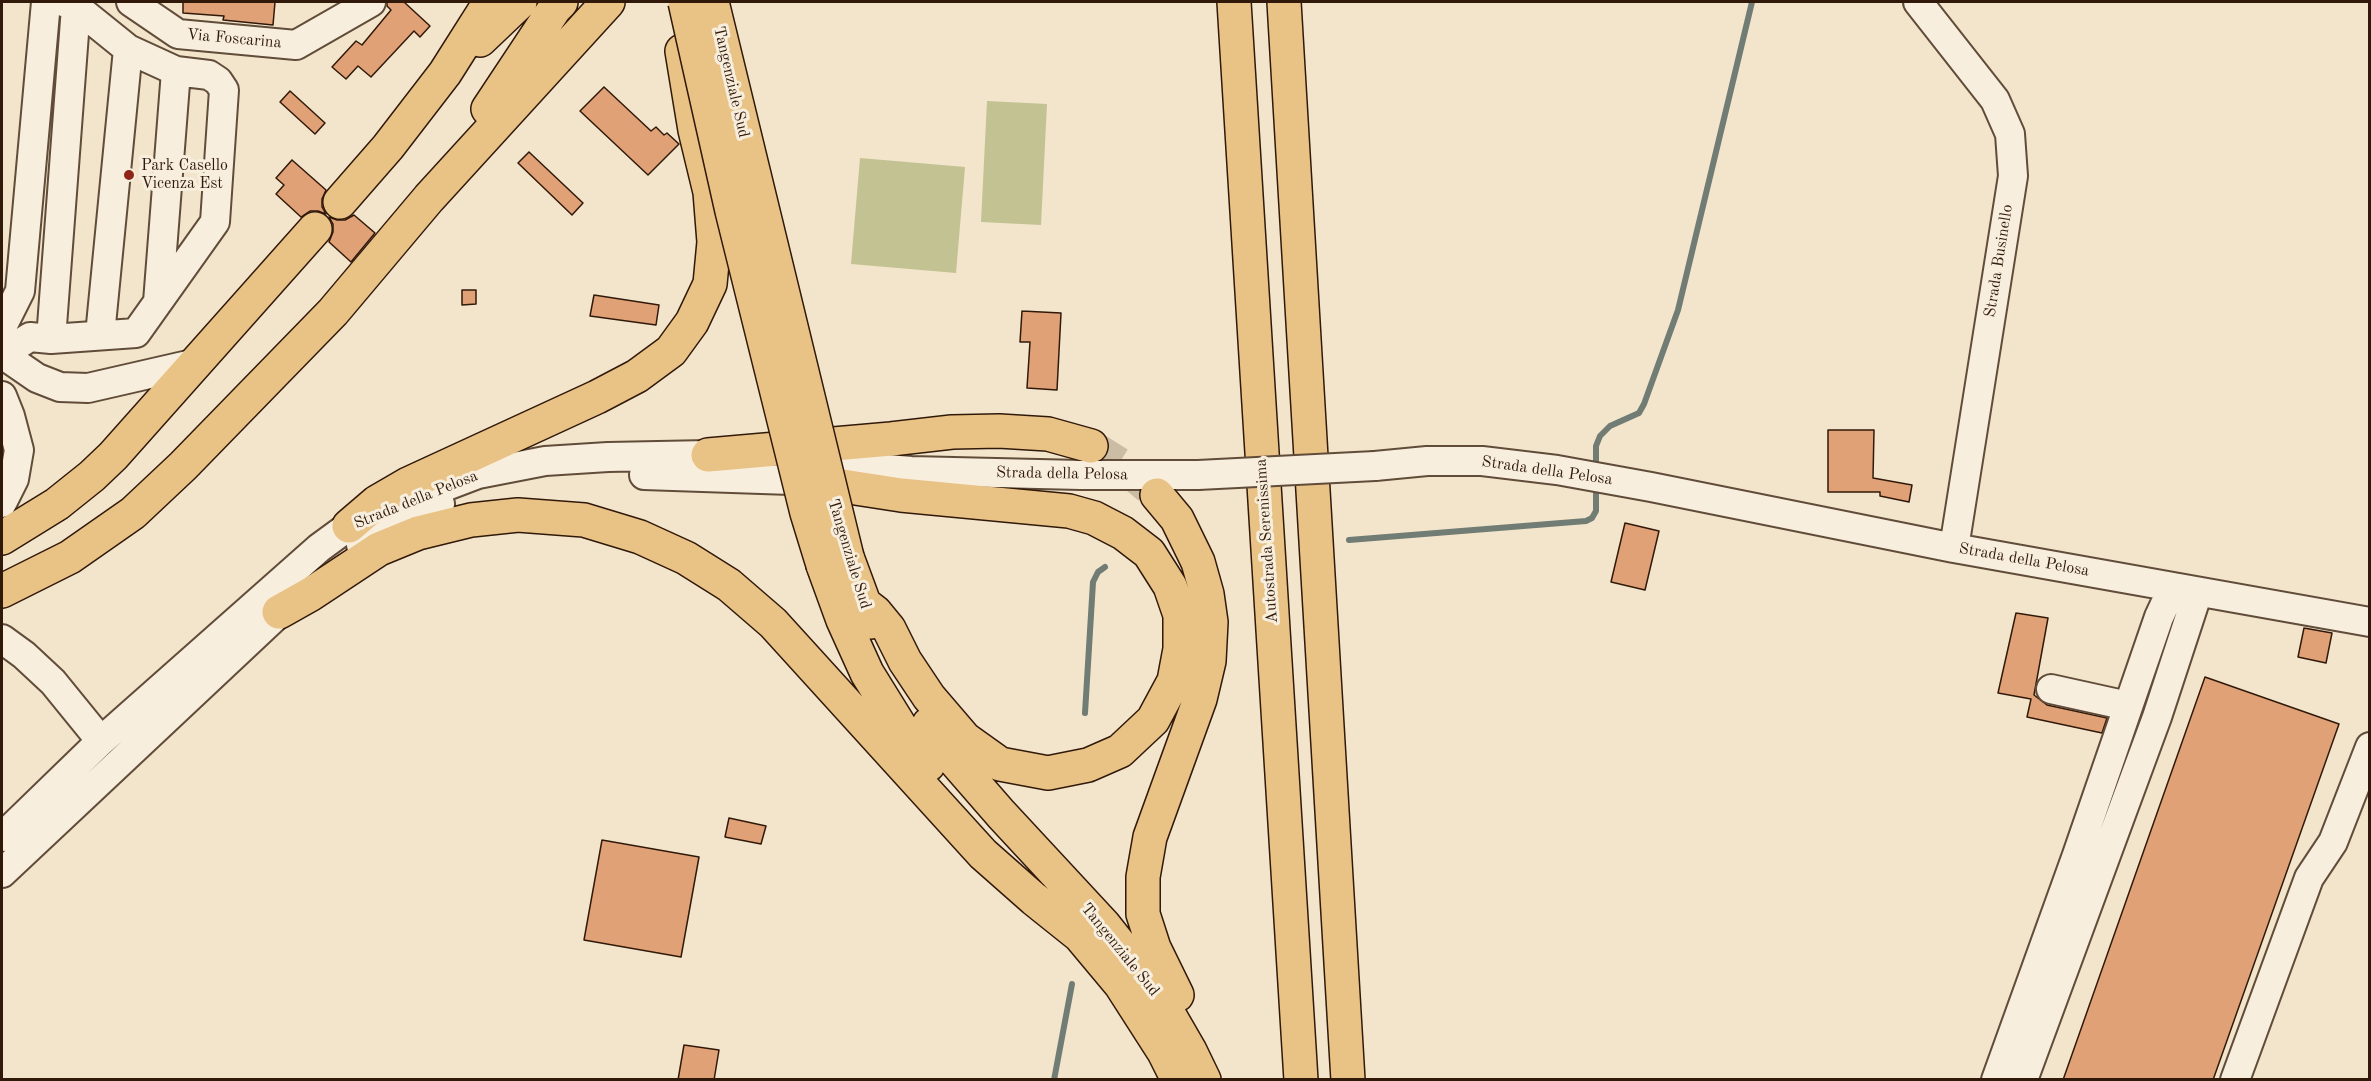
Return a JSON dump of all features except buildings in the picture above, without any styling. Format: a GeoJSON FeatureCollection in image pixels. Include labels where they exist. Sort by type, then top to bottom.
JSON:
{"type":"FeatureCollection","features":[{"type":"Feature","properties":{"kind":"highway"},"geometry":{"type":"LineString","coordinates":[[340,202],[388,147],[445,73],[490,2]]}},
{"type":"Feature","properties":{"kind":"highway"},"geometry":{"type":"LineString","coordinates":[[445,73],[520,2]]}},
{"type":"Feature","properties":{"kind":"highway"},"geometry":{"type":"LineString","coordinates":[[429,198],[561,2]]}},
{"type":"Feature","properties":{"kind":"highway"},"geometry":{"type":"LineString","coordinates":[[2,591],[70,557],[133,513],[183,466],[333,312],[429,198],[608,2]]}},
{"type":"Feature","properties":{"kind":"highway"},"geometry":{"type":"LineString","coordinates":[[349,526],[377,502],[408,484],[638,376],[671,351],[692,322],[710,284],[714,242],[710,192],[682,55],[684,2]]}},
{"type":"Feature","properties":{"kind":"highway","name":"Tangenziale Sud"},"geometry":{"type":"LineString","coordinates":[[684,2],[734,223],[807,513],[862,602],[905,689],[941,741],[1001,814],[1104,925],[1153,987],[1177,1026],[1204,1080]]}},
{"type":"Feature","properties":{"kind":"highway","name":"Tangenziale Sud"},"geometry":{"type":"LineString","coordinates":[[712,2],[835,561],[843,620],[867,673],[916,752],[967,812],[1084,939],[1121,985],[1164,1052],[1178,1080]]}},
{"type":"Feature","properties":{"kind":"highway"},"geometry":{"type":"LineString","coordinates":[[1216,2],[1269,569]]}},
{"type":"Feature","properties":{"kind":"highway","name":"Autostrada Serenissima"},"geometry":{"type":"LineString","coordinates":[[1234,2],[1301,1080]]}},
{"type":"Feature","properties":{"kind":"highway"},"geometry":{"type":"LineString","coordinates":[[1284,2],[1348,1080]]}},
{"type":"Feature","properties":{"kind":"highway"},"geometry":{"type":"LineString","coordinates":[[1293,2],[1311,442]]}},
{"type":"Feature","properties":{"kind":"highway"},"geometry":{"type":"LineString","coordinates":[[2,538],[57,504],[92,476],[197,363],[315,229]]}},
{"type":"Feature","properties":{"kind":"highway"},"geometry":{"type":"LineString","coordinates":[[708,455],[891,440],[952,432],[987,431],[1048,434],[1090,446]]}},
{"type":"Feature","properties":{"kind":"highway"},"geometry":{"type":"LineString","coordinates":[[810,482],[901,495],[1069,511],[1094,518],[1123,533],[1149,553],[1170,586],[1180,615],[1180,649],[1174,681],[1153,720],[1120,751],[1088,765],[1048,773],[1000,764],[965,740],[929,697],[905,661],[889,629],[875,612],[862,602]]}},
{"type":"Feature","properties":{"kind":"highway"},"geometry":{"type":"LineString","coordinates":[[1157,495],[1177,519],[1198,562],[1207,594],[1211,622],[1209,661],[1200,699],[1150,837],[1143,877],[1143,914],[1154,948],[1221,1080]]}},
{"type":"Feature","properties":{"kind":"highway"},"geometry":{"type":"LineString","coordinates":[[279,612],[311,594],[379,549],[418,533],[471,520],[518,515],[584,520],[640,537],[686,558],[729,585],[773,623],[983,854],[1084,939]]}},
{"type":"Feature","properties":{"kind":"street"},"geometry":{"type":"LineString","coordinates":[[2,327],[20,291],[46,2],[48,2]]}},
{"type":"Feature","properties":{"kind":"street","name":"Via Foscarina"},"geometry":{"type":"LineString","coordinates":[[131,2],[178,34],[296,45],[370,2]]}},
{"type":"Feature","properties":{"kind":"street","name":"Strada Businello"},"geometry":{"type":"LineString","coordinates":[[1918,2],[1995,100],[2010,134],[2013,176],[1954,548]]}},
{"type":"Feature","properties":{"kind":"street"},"geometry":{"type":"LineString","coordinates":[[70,4],[128,48],[176,71],[209,75],[218,81],[224,90],[214,222],[136,333],[51,339],[30,337],[3,356],[37,378],[60,387],[88,388],[197,363]]}},
{"type":"Feature","properties":{"kind":"street"},"geometry":{"type":"LineString","coordinates":[[51,339],[70,4]]}},
{"type":"Feature","properties":{"kind":"street"},"geometry":{"type":"LineString","coordinates":[[100,335],[128,48]]}},
{"type":"Feature","properties":{"kind":"street"},"geometry":{"type":"LineString","coordinates":[[158,302],[176,71]]}},
{"type":"Feature","properties":{"kind":"street"},"geometry":{"type":"LineString","coordinates":[[2,396],[19,450],[14,479],[2,503]]}},
{"type":"Feature","properties":{"kind":"street","name":"Strada della Pelosa"},"geometry":{"type":"LineString","coordinates":[[2,837],[101,741],[311,555],[349,526],[432,490],[478,474],[517,465],[608,457],[708,455],[911,471],[1198,476],[1427,462],[1482,461],[1557,470],[1651,487],[1954,548],[2370,622]]}},
{"type":"Feature","properties":{"kind":"street","name":"Strada della Pelosa"},"geometry":{"type":"LineString","coordinates":[[810,482],[874,477],[911,471]]}},
{"type":"Feature","properties":{"kind":"street","name":"Tangenziale Sud"},"geometry":{"type":"LineString","coordinates":[[563,476],[653,474],[810,482]]}},
{"type":"Feature","properties":{"kind":"street","name":"Strada della Pelosa"},"geometry":{"type":"LineString","coordinates":[[2,873],[279,612],[346,555],[397,524],[478,489],[563,476]]}},
{"type":"Feature","properties":{"kind":"street"},"geometry":{"type":"LineString","coordinates":[[1996,1080],[2159,617],[2185,589]]}},
{"type":"Feature","properties":{"kind":"street"},"geometry":{"type":"LineString","coordinates":[[2023,1080],[2157,717],[2185,589]]}},
{"type":"Feature","properties":{"kind":"street"},"geometry":{"type":"LineString","coordinates":[[2,639],[24,655],[53,682],[101,741]]}},
{"type":"Feature","properties":{"kind":"street"},"geometry":{"type":"LineString","coordinates":[[2051,689],[2128,706]]}},
{"type":"Feature","properties":{"kind":"street"},"geometry":{"type":"LineString","coordinates":[[2235,1080],[2309,878],[2361,796],[2370,747]]}},
{"type":"Feature","properties":{"kind":"shaded area"},"geometry":{"type":"Polygon","coordinates":[[[987,101],[1047,104],[1041,225],[981,222],[987,101]]]}},
{"type":"Feature","properties":{"kind":"shaded area"},"geometry":{"type":"Polygon","coordinates":[[[860,158],[965,167],[956,273],[851,264],[860,158]]]}},
{"type":"Feature","properties":{"kind":"waterway"},"geometry":{"type":"LineString","coordinates":[[1596,468],[1596,446],[1600,436],[1610,426],[1639,413],[1644,404],[1678,310],[1752,2]]}},
{"type":"Feature","properties":{"kind":"waterway"},"geometry":{"type":"LineString","coordinates":[[1349,540],[1586,521],[1592,518],[1596,511],[1596,485]]}},
{"type":"Feature","properties":{"kind":"waterway"},"geometry":{"type":"LineString","coordinates":[[1085,713],[1093,582],[1098,572],[1105,567]]}},
{"type":"Feature","properties":{"kind":"waterway"},"geometry":{"type":"LineString","coordinates":[[1054,1080],[1072,984]]}},
{"type":"Feature","properties":{"kind":"tunnel"},"geometry":{"type":"LineString","coordinates":[[1091,446],[1123,466],[1149,488]]}},
{"type":"Feature","properties":{"kind":"place","name":"Park Casello Vicenza Est"},"geometry":{"type":"Point","coordinates":[129,175]}}]}
